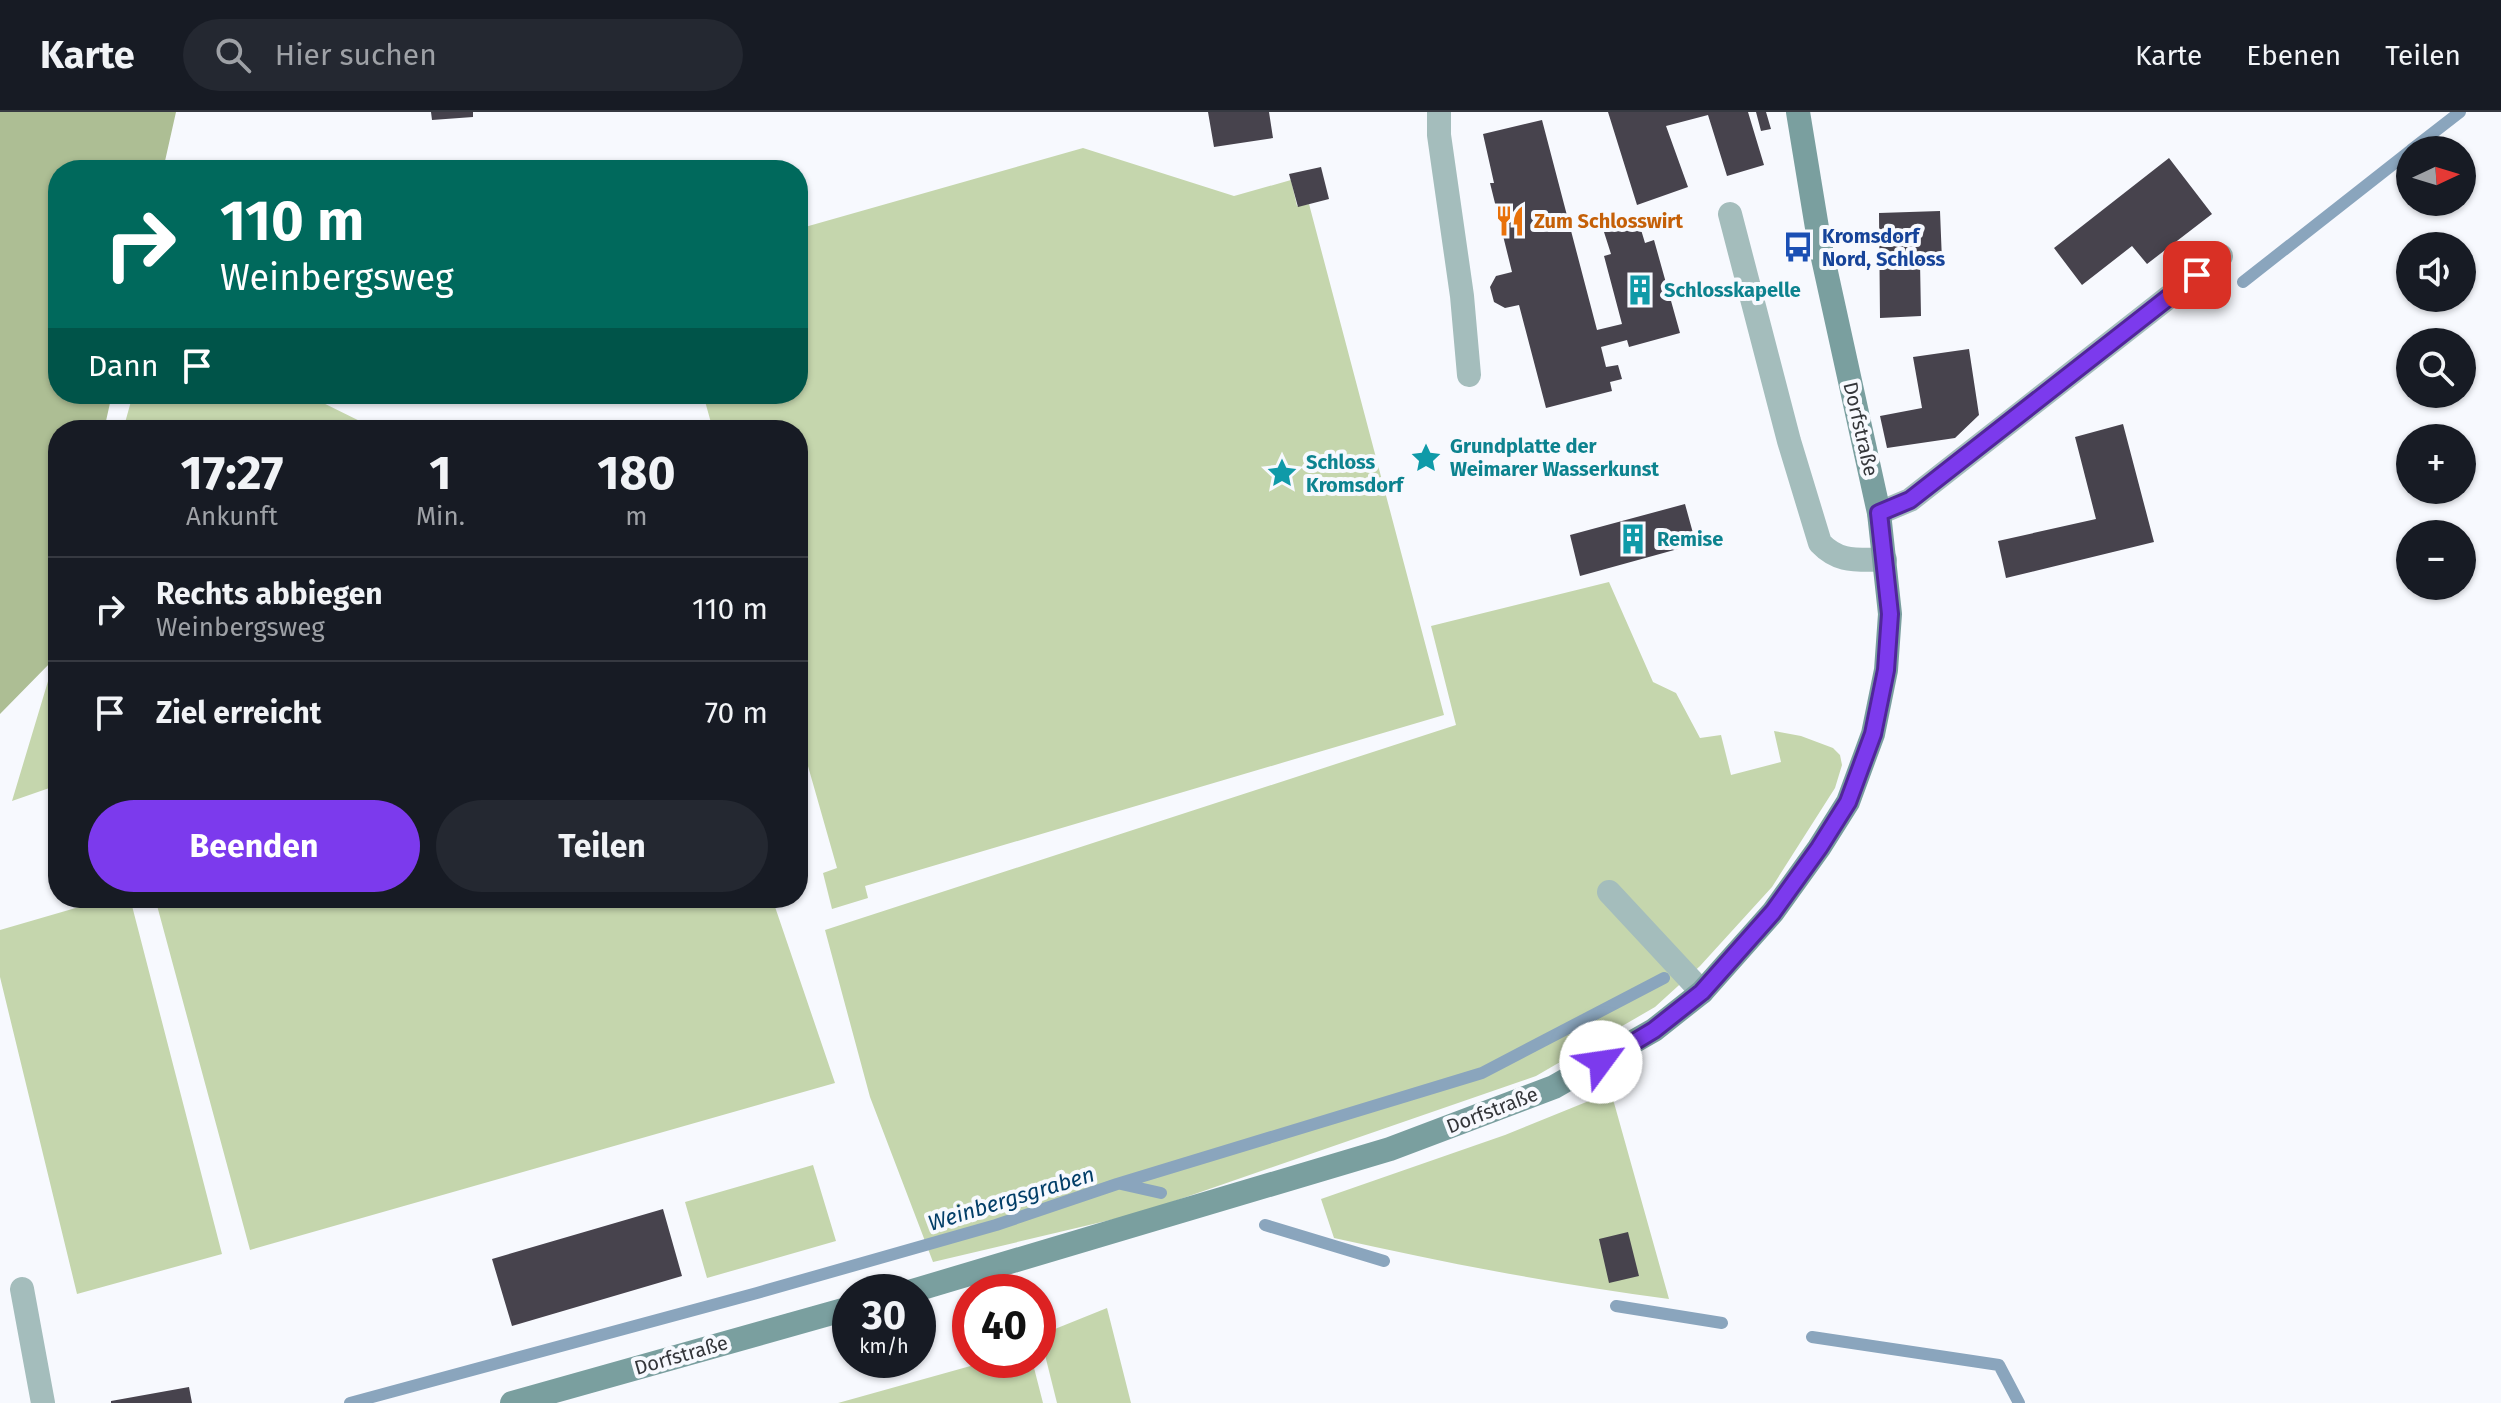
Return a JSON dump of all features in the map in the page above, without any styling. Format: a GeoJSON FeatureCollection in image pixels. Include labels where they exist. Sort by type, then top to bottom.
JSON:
{"type":"FeatureCollection","features":[{"type":"Feature","properties":{"kind":"street"},"geometry":{"type":"LineString","coordinates":[[1439,112],[1439,135],[1462,296],[1469,375]]}},
{"type":"Feature","properties":{"kind":"street","name":"Dorfstraße"},"geometry":{"type":"LineString","coordinates":[[936,1284],[1375,1153],[1554,1087],[1654,1030],[1702,992],[1773,912],[1848,802],[1873,734],[1886,670],[1890,614],[1879,513],[1819,240],[1798,112]]}},
{"type":"Feature","properties":{"kind":"street"},"geometry":{"type":"LineString","coordinates":[[1730,214],[1789,441],[1820,543],[1832,555],[1885,560]]}},
{"type":"Feature","properties":{"kind":"street"},"geometry":{"type":"LineString","coordinates":[[1879,513],[1910,500],[2221,256]]}},
{"type":"Feature","properties":{"kind":"street"},"geometry":{"type":"LineString","coordinates":[[1609,892],[1702,992]]}},
{"type":"Feature","properties":{"kind":"street"},"geometry":{"type":"LineString","coordinates":[[22,1289],[43,1403]]}},
{"type":"Feature","properties":{"kind":"street","name":"Dorfstraße"},"geometry":{"type":"LineString","coordinates":[[512,1403],[832,1313]]}},
{"type":"Feature","properties":{"kind":"green space"},"geometry":{"type":"Polygon","coordinates":[[[0,112],[176,112],[165,160],[48,160],[48,404],[110,404],[106,420],[48,420],[48,665],[0,714],[0,112]]]}},
{"type":"Feature","properties":{"kind":"green space"},"geometry":{"type":"Polygon","coordinates":[[[1083,148],[1234,196],[1291,180],[1297,206],[1309,204],[1444,715],[865,886],[868,898],[832,909],[823,873],[837,868],[808,766],[808,420],[710,420],[706,404],[808,404],[808,226],[1083,148]]]}},
{"type":"Feature","properties":{"kind":"green space"},"geometry":{"type":"Polygon","coordinates":[[[130,404],[325,404],[358,420],[126,420],[130,404]]]}},
{"type":"Feature","properties":{"kind":"green space"},"geometry":{"type":"Polygon","coordinates":[[[1609,582],[1653,682],[1676,693],[1700,738],[1721,735],[1731,775],[1781,762],[1774,731],[1801,736],[1833,748],[1840,755],[1842,765],[1835,788],[1772,887],[1700,966],[1655,1007],[1536,1076],[1140,1213],[933,1262],[870,1097],[825,930],[1456,725],[1431,626],[1609,582]]]}},
{"type":"Feature","properties":{"kind":"green space"},"geometry":{"type":"Polygon","coordinates":[[[48,681],[48,788],[12,801],[48,681]]]}},
{"type":"Feature","properties":{"kind":"green space"},"geometry":{"type":"Polygon","coordinates":[[[76,908],[133,908],[222,1254],[77,1294],[0,977],[0,930],[76,908]]]}},
{"type":"Feature","properties":{"kind":"green space"},"geometry":{"type":"Polygon","coordinates":[[[158,908],[775,908],[835,1083],[250,1250],[158,908]]]}},
{"type":"Feature","properties":{"kind":"green space"},"geometry":{"type":"Polygon","coordinates":[[[1611,1092],[1669,1299],[1501,1272],[1334,1238],[1321,1199],[1505,1135],[1611,1092]]]}},
{"type":"Feature","properties":{"kind":"green space"},"geometry":{"type":"Polygon","coordinates":[[[813,1165],[836,1241],[707,1278],[685,1202],[813,1165]]]}},
{"type":"Feature","properties":{"kind":"green space"},"geometry":{"type":"Polygon","coordinates":[[[1107,1308],[1131,1403],[1057,1403],[1051,1378],[1056,1378],[1056,1329],[1107,1308]]]}},
{"type":"Feature","properties":{"kind":"green space"},"geometry":{"type":"Polygon","coordinates":[[[952,1371],[952,1378],[1037,1378],[1043,1403],[838,1403],[952,1371]]]}},
{"type":"Feature","properties":{"kind":"building"},"geometry":{"type":"Polygon","coordinates":[[[431,112],[473,112],[473,117],[432,120],[431,112]]]}},
{"type":"Feature","properties":{"kind":"building"},"geometry":{"type":"Polygon","coordinates":[[[1208,112],[1269,112],[1273,138],[1214,147],[1208,112]]]}},
{"type":"Feature","properties":{"kind":"building"},"geometry":{"type":"Polygon","coordinates":[[[1608,112],[1748,112],[1764,165],[1727,176],[1708,115],[1666,126],[1688,187],[1637,205],[1608,112]]]}},
{"type":"Feature","properties":{"kind":"building"},"geometry":{"type":"Polygon","coordinates":[[[1756,112],[1766,112],[1771,129],[1761,131],[1756,112]]]}},
{"type":"Feature","properties":{"kind":"building"},"geometry":{"type":"Polygon","coordinates":[[[1542,120],[1597,330],[1622,324],[1604,256],[1611,254],[1604,232],[1639,223],[1645,243],[1654,240],[1680,333],[1629,347],[1627,340],[1601,347],[1606,367],[1618,365],[1622,379],[1610,382],[1612,391],[1546,408],[1519,305],[1505,308],[1494,302],[1490,287],[1496,276],[1512,272],[1490,183],[1494,183],[1483,134],[1542,120]]]}},
{"type":"Feature","properties":{"kind":"building"},"geometry":{"type":"Polygon","coordinates":[[[2169,158],[2212,214],[2147,264],[2132,246],[2082,285],[2054,248],[2169,158]]]}},
{"type":"Feature","properties":{"kind":"building"},"geometry":{"type":"Polygon","coordinates":[[[1321,167],[1329,199],[1298,207],[1289,174],[1321,167]]]}},
{"type":"Feature","properties":{"kind":"building"},"geometry":{"type":"Polygon","coordinates":[[[1940,211],[1942,261],[1920,262],[1921,316],[1880,318],[1879,213],[1940,211]]]}},
{"type":"Feature","properties":{"kind":"building"},"geometry":{"type":"Polygon","coordinates":[[[1969,349],[1979,415],[1955,438],[1887,448],[1880,416],[1922,408],[1913,357],[1969,349]]]}},
{"type":"Feature","properties":{"kind":"building"},"geometry":{"type":"Polygon","coordinates":[[[2123,424],[2154,542],[2006,578],[1998,541],[2096,519],[2075,437],[2123,424]]]}},
{"type":"Feature","properties":{"kind":"building","name":"Remise"},"geometry":{"type":"Polygon","coordinates":[[[1685,504],[1696,544],[1580,576],[1570,535],[1685,504]]]}},
{"type":"Feature","properties":{"kind":"building"},"geometry":{"type":"Polygon","coordinates":[[[663,1209],[682,1276],[512,1326],[492,1259],[663,1209]]]}},
{"type":"Feature","properties":{"kind":"building"},"geometry":{"type":"Polygon","coordinates":[[[1628,1232],[1639,1276],[1609,1283],[1599,1239],[1628,1232]]]}},
{"type":"Feature","properties":{"kind":"building"},"geometry":{"type":"Polygon","coordinates":[[[189,1387],[192,1403],[111,1403],[111,1401],[189,1387]]]}},
{"type":"Feature","properties":{"kind":"waterway","name":"Weinbergsgraben"},"geometry":{"type":"LineString","coordinates":[[2429,136],[2460,112]]}},
{"type":"Feature","properties":{"kind":"waterway","name":"Weinbergsgraben"},"geometry":{"type":"LineString","coordinates":[[2243,282],[2396,162]]}},
{"type":"Feature","properties":{"kind":"waterway","name":"Weinbergsgraben"},"geometry":{"type":"LineString","coordinates":[[350,1403],[996,1225],[1117,1184],[1482,1073],[1664,978]]}},
{"type":"Feature","properties":{"kind":"waterway"},"geometry":{"type":"LineString","coordinates":[[1121,1184],[1161,1193]]}},
{"type":"Feature","properties":{"kind":"waterway"},"geometry":{"type":"LineString","coordinates":[[1265,1225],[1384,1261]]}},
{"type":"Feature","properties":{"kind":"waterway"},"geometry":{"type":"LineString","coordinates":[[1616,1306],[1722,1323]]}},
{"type":"Feature","properties":{"kind":"waterway"},"geometry":{"type":"LineString","coordinates":[[1812,1337],[1999,1365],[2019,1403]]}},
{"type":"Feature","properties":{"kind":"place","name":"Zum Schlosswirt"},"geometry":{"type":"Point","coordinates":[1510,221]}},
{"type":"Feature","properties":{"kind":"place","name":"Kromsdorf Nord, Schloss"},"geometry":{"type":"Point","coordinates":[1798,247]}},
{"type":"Feature","properties":{"kind":"place","name":"Schlosskapelle"},"geometry":{"type":"Point","coordinates":[1640,290]}},
{"type":"Feature","properties":{"kind":"place","name":"Grundplatte der Weimarer Wasserkunst"},"geometry":{"type":"Point","coordinates":[1426,458]}},
{"type":"Feature","properties":{"kind":"place","name":"Schloss Kromsdorf"},"geometry":{"type":"Point","coordinates":[1282,473]}},
{"type":"Feature","properties":{"kind":"place","name":"Remise"},"geometry":{"type":"Point","coordinates":[1633,539]}},
{"type":"Feature","properties":{"kind":"route"},"geometry":{"type":"LineString","coordinates":[[1601,1062],[1654,1030],[1702,992],[1773,912],[1848,802],[1873,734],[1886,670],[1890,614],[1879,513],[1910,500],[2197,275]]}}]}
